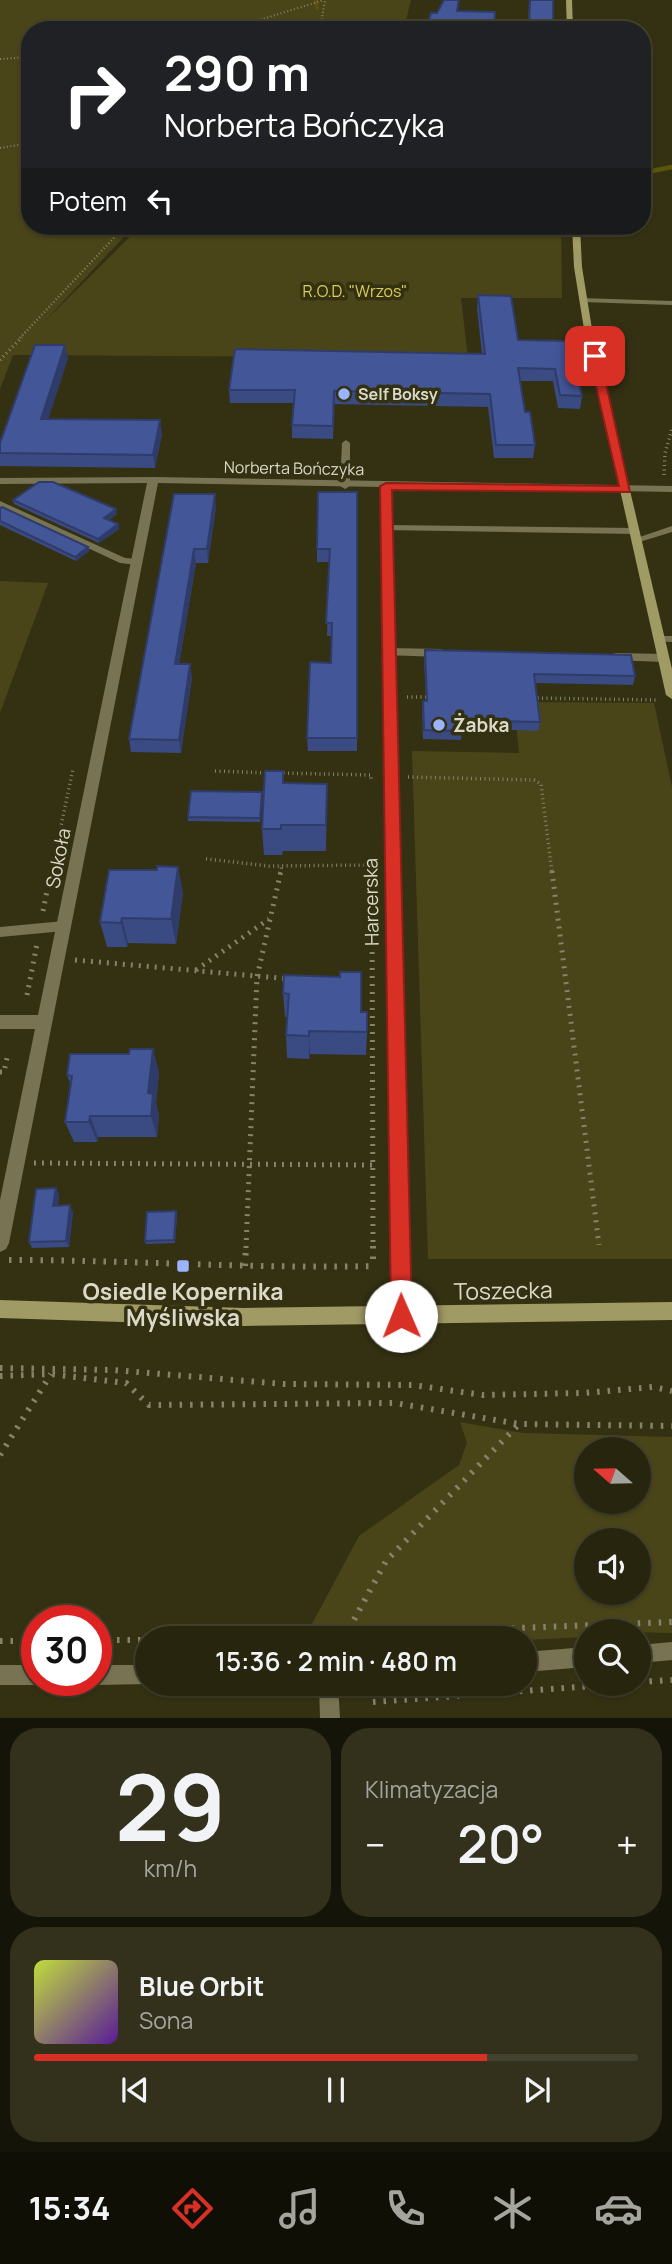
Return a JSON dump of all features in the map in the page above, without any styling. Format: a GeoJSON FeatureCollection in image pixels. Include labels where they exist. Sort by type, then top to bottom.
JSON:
{"type":"FeatureCollection","features":[{"type":"Feature","properties":{"kind":"street"},"geometry":{"type":"LineString","coordinates":[[569,0],[570,21]]}},
{"type":"Feature","properties":{"kind":"street"},"geometry":{"type":"LineString","coordinates":[[577,235],[583,299],[672,698]]}},
{"type":"Feature","properties":{"kind":"street","name":"Norberta Bończyka"},"geometry":{"type":"LineString","coordinates":[[0,481],[153,480],[345,486],[672,489]]}},
{"type":"Feature","properties":{"kind":"street","name":"Sokoła"},"geometry":{"type":"LineString","coordinates":[[0,1243],[153,480]]}},
{"type":"Feature","properties":{"kind":"street","name":"Harcerska"},"geometry":{"type":"LineString","coordinates":[[386,486],[401,1316]]}},
{"type":"Feature","properties":{"kind":"street"},"geometry":{"type":"LineString","coordinates":[[0,1022],[44,1022]]}},
{"type":"Feature","properties":{"kind":"street","name":"Toszecka"},"geometry":{"type":"LineString","coordinates":[[0,1309],[244,1317],[672,1311]]}},
{"type":"Feature","properties":{"kind":"lane"},"geometry":{"type":"LineString","coordinates":[[583,299],[672,303]]}},
{"type":"Feature","properties":{"kind":"lane"},"geometry":{"type":"LineString","coordinates":[[345,486],[346,443]]}},
{"type":"Feature","properties":{"kind":"lane"},"geometry":{"type":"LineString","coordinates":[[0,504],[123,561],[137,562]]}},
{"type":"Feature","properties":{"kind":"lane"},"geometry":{"type":"LineString","coordinates":[[387,528],[635,536],[672,529]]}},
{"type":"Feature","properties":{"kind":"lane"},"geometry":{"type":"LineString","coordinates":[[659,639],[672,639]]}},
{"type":"Feature","properties":{"kind":"lane"},"geometry":{"type":"LineString","coordinates":[[389,652],[456,654]]}},
{"type":"Feature","properties":{"kind":"lane"},"geometry":{"type":"LineString","coordinates":[[608,657],[664,658]]}},
{"type":"Feature","properties":{"kind":"lane"},"geometry":{"type":"LineString","coordinates":[[0,932],[64,926]]}},
{"type":"Feature","properties":{"kind":"lane"},"geometry":{"type":"LineString","coordinates":[[651,1653],[672,1651]]}},
{"type":"Feature","properties":{"kind":"lane"},"geometry":{"type":"LineString","coordinates":[[537,1661],[574,1658]]}},
{"type":"Feature","properties":{"kind":"lane"},"geometry":{"type":"LineString","coordinates":[[0,1675],[21,1675]]}},
{"type":"Feature","properties":{"kind":"lane"},"geometry":{"type":"LineString","coordinates":[[112,1675],[135,1675]]}},
{"type":"Feature","properties":{"kind":"lane"},"geometry":{"type":"LineString","coordinates":[[329,1696],[330,1718]]}},
{"type":"Feature","properties":{"kind":"path"},"geometry":{"type":"LineString","coordinates":[[256,21],[325,0],[322,21]]}},
{"type":"Feature","properties":{"kind":"path"},"geometry":{"type":"LineString","coordinates":[[0,59],[21,58]]}},
{"type":"Feature","properties":{"kind":"path"},"geometry":{"type":"LineString","coordinates":[[0,148],[21,144]]}},
{"type":"Feature","properties":{"kind":"path"},"geometry":{"type":"LineString","coordinates":[[1,356],[54,304],[117,235]]}},
{"type":"Feature","properties":{"kind":"path"},"geometry":{"type":"LineString","coordinates":[[660,481],[666,472],[666,453],[672,429]]}},
{"type":"Feature","properties":{"kind":"path"},"geometry":{"type":"LineString","coordinates":[[389,696],[441,697]]}},
{"type":"Feature","properties":{"kind":"path"},"geometry":{"type":"LineString","coordinates":[[523,698],[672,698]]}},
{"type":"Feature","properties":{"kind":"path"},"geometry":{"type":"LineString","coordinates":[[27,995],[75,760]]}},
{"type":"Feature","properties":{"kind":"path"},"geometry":{"type":"LineString","coordinates":[[215,771],[371,775],[371,788]]}},
{"type":"Feature","properties":{"kind":"path"},"geometry":{"type":"LineString","coordinates":[[404,777],[534,780],[541,784],[599,1245]]}},
{"type":"Feature","properties":{"kind":"path"},"geometry":{"type":"LineString","coordinates":[[372,852],[372,878]]}},
{"type":"Feature","properties":{"kind":"path"},"geometry":{"type":"LineString","coordinates":[[206,859],[227,863],[282,865],[391,865]]}},
{"type":"Feature","properties":{"kind":"path"},"geometry":{"type":"LineString","coordinates":[[245,1266],[257,977],[282,865]]}},
{"type":"Feature","properties":{"kind":"path"},"geometry":{"type":"LineString","coordinates":[[372,891],[373,1266]]}},
{"type":"Feature","properties":{"kind":"path"},"geometry":{"type":"LineString","coordinates":[[195,971],[270,918]]}},
{"type":"Feature","properties":{"kind":"path"},"geometry":{"type":"LineString","coordinates":[[57,959],[295,979]]}},
{"type":"Feature","properties":{"kind":"path"},"geometry":{"type":"LineString","coordinates":[[359,984],[394,986]]}},
{"type":"Feature","properties":{"kind":"path"},"geometry":{"type":"LineString","coordinates":[[0,1072],[4,1072],[8,1058]]}},
{"type":"Feature","properties":{"kind":"path"},"geometry":{"type":"LineString","coordinates":[[36,1163],[397,1165]]}},
{"type":"Feature","properties":{"kind":"path"},"geometry":{"type":"LineString","coordinates":[[0,1260],[109,1260],[149,1265],[400,1265]]}},
{"type":"Feature","properties":{"kind":"path"},"geometry":{"type":"LineString","coordinates":[[0,1368],[113,1370],[284,1384],[413,1385],[483,1395],[653,1387],[672,1391]]}},
{"type":"Feature","properties":{"kind":"path"},"geometry":{"type":"LineString","coordinates":[[0,1376],[51,1374],[126,1383],[149,1405],[395,1404],[519,1424],[672,1426]]}},
{"type":"Feature","properties":{"kind":"path"},"geometry":{"type":"LineString","coordinates":[[0,1455],[51,1374]]}},
{"type":"Feature","properties":{"kind":"path"},"geometry":{"type":"LineString","coordinates":[[351,1626],[386,1560],[519,1424]]}},
{"type":"Feature","properties":{"kind":"path"},"geometry":{"type":"LineString","coordinates":[[537,1628],[672,1622]]}},
{"type":"Feature","properties":{"kind":"path"},"geometry":{"type":"LineString","coordinates":[[112,1640],[135,1640]]}},
{"type":"Feature","properties":{"kind":"path"},"geometry":{"type":"LineString","coordinates":[[0,1641],[21,1641]]}},
{"type":"Feature","properties":{"kind":"path"},"geometry":{"type":"LineString","coordinates":[[651,1681],[672,1680]]}},
{"type":"Feature","properties":{"kind":"path"},"geometry":{"type":"LineString","coordinates":[[373,1702],[574,1687]]}},
{"type":"Feature","properties":{"kind":"green space","name":"R.O.D. \"Wrzos\""},"geometry":{"type":"Polygon","coordinates":[[[0,0],[411,0],[406,21],[21,21],[21,235],[126,235],[42,324],[132,235],[561,235],[562,298],[461,298],[468,358],[13,355],[0,389],[0,0]]]}},
{"type":"Feature","properties":{"kind":"green space"},"geometry":{"type":"Polygon","coordinates":[[[0,581],[48,583],[0,713],[0,581]]]}},
{"type":"Feature","properties":{"kind":"green space"},"geometry":{"type":"Polygon","coordinates":[[[514,702],[654,703],[672,787],[672,1259],[428,1259],[412,751],[519,753],[514,702]]]}},
{"type":"Feature","properties":{"kind":"green space"},"geometry":{"type":"Polygon","coordinates":[[[460,1422],[523,1433],[672,1437],[672,1633],[651,1633],[651,1619],[574,1619],[574,1638],[537,1639],[537,1626],[312,1626],[359,1536],[459,1465],[467,1443],[460,1422]]]}},
{"type":"Feature","properties":{"kind":"building"},"geometry":{"type":"Polygon","coordinates":[[[444,0],[459,0],[457,11],[495,12],[494,21],[429,21],[431,13],[437,13],[444,0]]]}},
{"type":"Feature","properties":{"kind":"building"},"geometry":{"type":"Polygon","coordinates":[[[530,0],[553,0],[553,21],[529,21],[530,0]]]}},
{"type":"Feature","properties":{"kind":"building"},"geometry":{"type":"Polygon","coordinates":[[[478,295],[511,296],[518,340],[568,341],[582,396],[560,395],[555,369],[518,368],[525,412],[530,412],[535,445],[496,445],[490,394],[334,391],[333,426],[292,425],[295,390],[229,390],[235,349],[485,354],[478,295]]]}},
{"type":"Feature","properties":{"kind":"building"},"geometry":{"type":"Polygon","coordinates":[[[35,345],[65,345],[41,419],[160,420],[153,455],[0,453],[0,443],[35,345]]]}},
{"type":"Feature","properties":{"kind":"building"},"geometry":{"type":"Polygon","coordinates":[[[39,482],[53,482],[116,509],[104,518],[118,524],[98,539],[13,500],[39,482]]]}},
{"type":"Feature","properties":{"kind":"building"},"geometry":{"type":"Polygon","coordinates":[[[318,492],[357,492],[357,738],[307,738],[310,662],[331,663],[332,623],[326,623],[330,549],[317,549],[318,492]]]}},
{"type":"Feature","properties":{"kind":"building"},"geometry":{"type":"Polygon","coordinates":[[[174,494],[215,494],[207,549],[194,549],[175,664],[190,664],[179,740],[129,739],[174,494]]]}},
{"type":"Feature","properties":{"kind":"building"},"geometry":{"type":"Polygon","coordinates":[[[2,507],[88,547],[75,557],[0,521],[2,507]]]}},
{"type":"Feature","properties":{"kind":"building"},"geometry":{"type":"Polygon","coordinates":[[[425,650],[631,655],[635,676],[534,674],[540,722],[461,720],[462,731],[424,730],[423,701],[427,701],[425,650]]]}},
{"type":"Feature","properties":{"kind":"building"},"geometry":{"type":"Polygon","coordinates":[[[265,771],[283,771],[283,783],[327,784],[326,825],[281,825],[281,829],[262,829],[265,771]]]}},
{"type":"Feature","properties":{"kind":"building"},"geometry":{"type":"Polygon","coordinates":[[[191,791],[262,792],[260,818],[188,817],[191,791]]]}},
{"type":"Feature","properties":{"kind":"building"},"geometry":{"type":"Polygon","coordinates":[[[157,866],[178,867],[171,919],[122,918],[121,923],[100,922],[109,870],[157,870],[157,866]]]}},
{"type":"Feature","properties":{"kind":"building"},"geometry":{"type":"Polygon","coordinates":[[[340,972],[361,972],[361,1012],[367,1012],[367,1032],[309,1031],[309,1036],[286,1035],[289,994],[283,993],[284,975],[340,977],[340,972]]]}},
{"type":"Feature","properties":{"kind":"building"},"geometry":{"type":"Polygon","coordinates":[[[130,1049],[153,1049],[148,1093],[153,1094],[151,1116],[90,1116],[89,1122],[65,1122],[72,1076],[67,1075],[70,1054],[129,1054],[130,1049]]]}},
{"type":"Feature","properties":{"kind":"building"},"geometry":{"type":"Polygon","coordinates":[[[56,1188],[53,1206],[70,1205],[66,1241],[29,1242],[36,1189],[56,1188]]]}},
{"type":"Feature","properties":{"kind":"building"},"geometry":{"type":"Polygon","coordinates":[[[176,1211],[174,1240],[145,1241],[147,1212],[176,1211]]]}},
{"type":"Feature","properties":{"kind":"waterway"},"geometry":{"type":"LineString","coordinates":[[316,0],[317,8]]}},
{"type":"Feature","properties":{"kind":"waterway"},"geometry":{"type":"LineString","coordinates":[[651,171],[672,167]]}},
{"type":"Feature","properties":{"kind":"place","name":"Self Boksy"},"geometry":{"type":"Point","coordinates":[344,394]}},
{"type":"Feature","properties":{"kind":"place","name":"Żabka"},"geometry":{"type":"Point","coordinates":[439,725]}},
{"type":"Feature","properties":{"kind":"place","name":"Osiedle Kopernika Myśliwska"},"geometry":{"type":"Point","coordinates":[183,1266]}},
{"type":"Feature","properties":{"kind":"route"},"geometry":{"type":"LineString","coordinates":[[401,1316],[386,486],[626,489],[595,356]]}}]}
